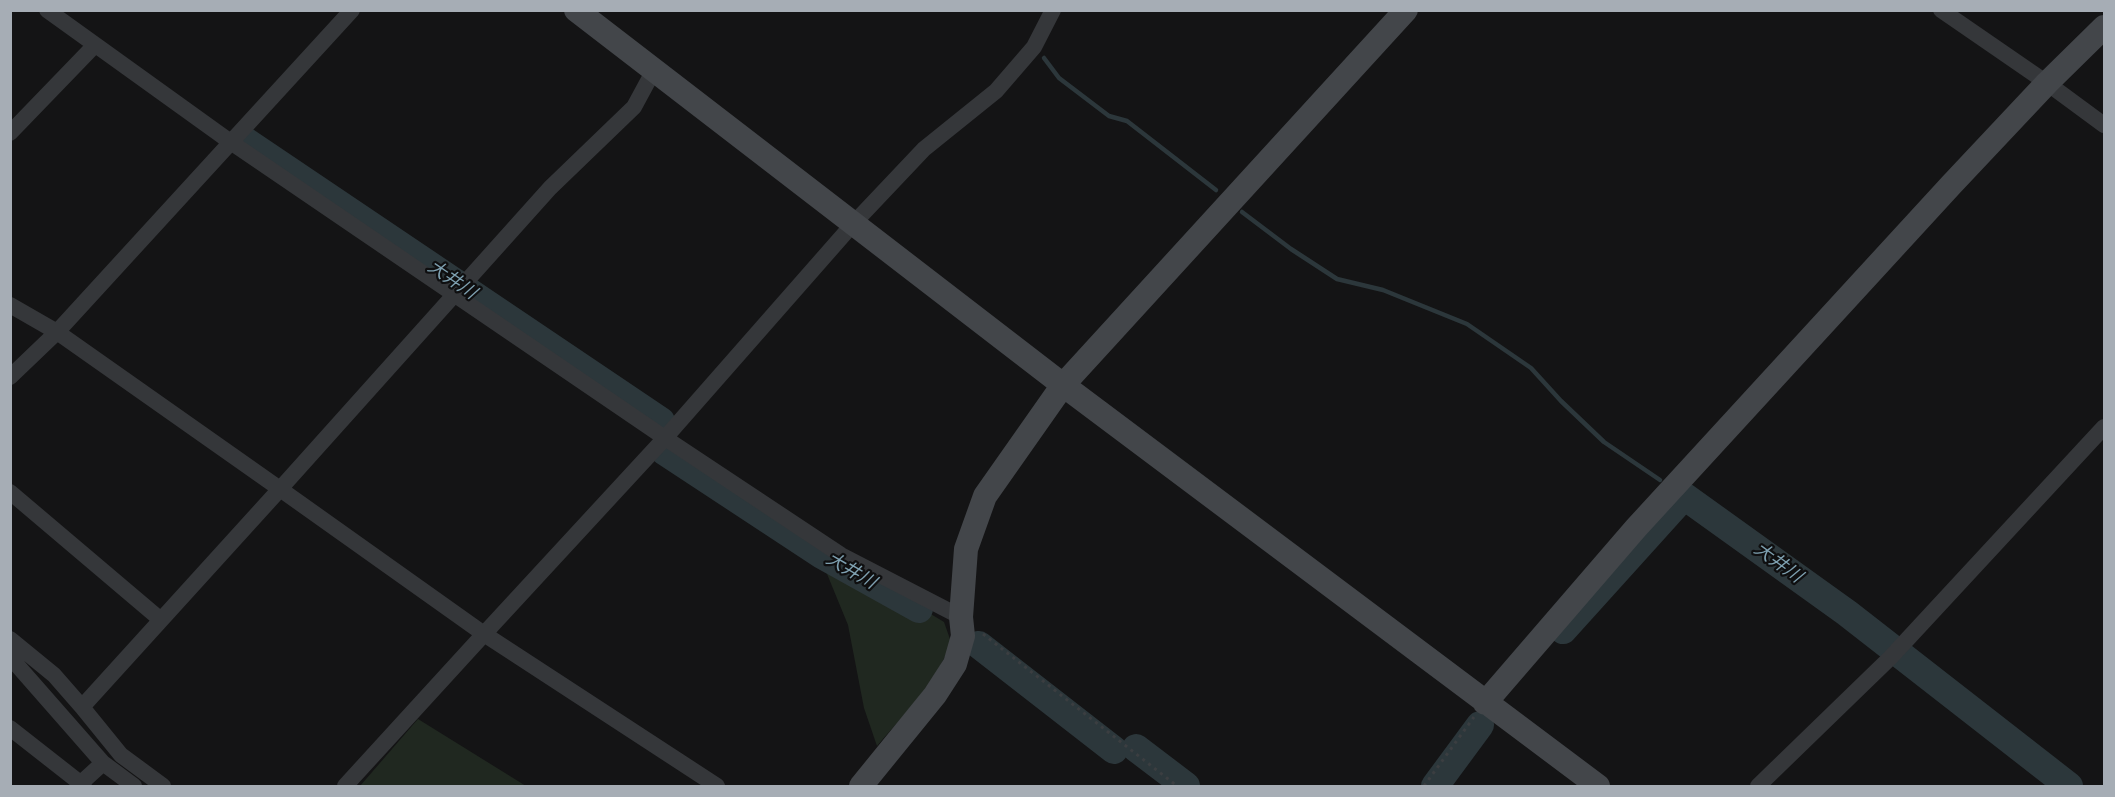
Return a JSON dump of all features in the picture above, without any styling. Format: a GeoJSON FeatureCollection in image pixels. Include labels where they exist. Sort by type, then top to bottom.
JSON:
{"type":"FeatureCollection","features":[{"type":"Feature","properties":{"kind":"street"},"geometry":{"type":"LineString","coordinates":[[47,10],[232,143],[664,438],[841,555],[961,617]]}},
{"type":"Feature","properties":{"kind":"street"},"geometry":{"type":"LineString","coordinates":[[10,377],[57,332],[352,10]]}},
{"type":"Feature","properties":{"kind":"street"},"geometry":{"type":"LineString","coordinates":[[576,10],[1063,385],[1598,786]]}},
{"type":"Feature","properties":{"kind":"street"},"geometry":{"type":"LineString","coordinates":[[345,786],[664,438],[853,224],[924,149],[996,91],[1034,47],[1053,10]]}},
{"type":"Feature","properties":{"kind":"street"},"geometry":{"type":"LineString","coordinates":[[861,786],[935,695],[955,664],[963,636],[961,617],[966,549],[985,496],[1063,385],[1406,10]]}},
{"type":"Feature","properties":{"kind":"street"},"geometry":{"type":"LineString","coordinates":[[1941,10],[2104,125]]}},
{"type":"Feature","properties":{"kind":"street"},"geometry":{"type":"LineString","coordinates":[[1485,703],[1636,528],[1951,185],[2047,83],[2104,27]]}},
{"type":"Feature","properties":{"kind":"street"},"geometry":{"type":"LineString","coordinates":[[10,133],[95,45]]}},
{"type":"Feature","properties":{"kind":"street"},"geometry":{"type":"LineString","coordinates":[[82,707],[550,188],[634,107],[654,70]]}},
{"type":"Feature","properties":{"kind":"street"},"geometry":{"type":"LineString","coordinates":[[10,305],[57,332],[484,634],[717,786]]}},
{"type":"Feature","properties":{"kind":"street"},"geometry":{"type":"LineString","coordinates":[[1758,786],[1894,653],[2104,427]]}},
{"type":"Feature","properties":{"kind":"street"},"geometry":{"type":"LineString","coordinates":[[10,492],[161,620]]}},
{"type":"Feature","properties":{"kind":"street"},"geometry":{"type":"LineString","coordinates":[[10,639],[54,675],[122,755],[163,786]]}},
{"type":"Feature","properties":{"kind":"street"},"geometry":{"type":"LineString","coordinates":[[10,657],[103,764],[134,786]]}},
{"type":"Feature","properties":{"kind":"street"},"geometry":{"type":"LineString","coordinates":[[10,728],[82,785],[103,764]]}},
{"type":"Feature","properties":{"kind":"path"},"geometry":{"type":"LineString","coordinates":[[961,617],[1177,786]]}},
{"type":"Feature","properties":{"kind":"path"},"geometry":{"type":"LineString","coordinates":[[1424,786],[1485,703]]}},
{"type":"Feature","properties":{"kind":"shaded area"},"geometry":{"type":"Polygon","coordinates":[[[831,563],[902,602],[908,608],[924,610],[944,622],[951,642],[929,684],[877,746],[864,708],[848,625],[825,569],[831,563]]]}},
{"type":"Feature","properties":{"kind":"shaded area"},"geometry":{"type":"Polygon","coordinates":[[[418,719],[526,786],[360,786],[418,719]]]}},
{"type":"Feature","properties":{"kind":"waterway"},"geometry":{"type":"LineString","coordinates":[[1044,58],[1059,78],[1109,116],[1127,121],[1216,190]]}},
{"type":"Feature","properties":{"kind":"waterway","name":"大井川"},"geometry":{"type":"LineString","coordinates":[[244,140],[661,421]]}},
{"type":"Feature","properties":{"kind":"waterway"},"geometry":{"type":"LineString","coordinates":[[1242,212],[1291,249],[1337,279],[1383,290],[1467,324],[1531,368],[1561,401],[1604,442],[1660,480]]}},
{"type":"Feature","properties":{"kind":"waterway","name":"大井川"},"geometry":{"type":"LineString","coordinates":[[664,451],[822,555],[919,609]]}},
{"type":"Feature","properties":{"kind":"waterway","name":"大井川"},"geometry":{"type":"LineString","coordinates":[[1563,630],[1684,496],[1847,613],[2069,786]]}},
{"type":"Feature","properties":{"kind":"waterway","name":"大井川"},"geometry":{"type":"LineString","coordinates":[[979,645],[1114,750]]}},
{"type":"Feature","properties":{"kind":"waterway","name":"大井川"},"geometry":{"type":"LineString","coordinates":[[1435,786],[1480,725]]}},
{"type":"Feature","properties":{"kind":"waterway","name":"大井川"},"geometry":{"type":"LineString","coordinates":[[1136,748],[1186,786]]}}]}
